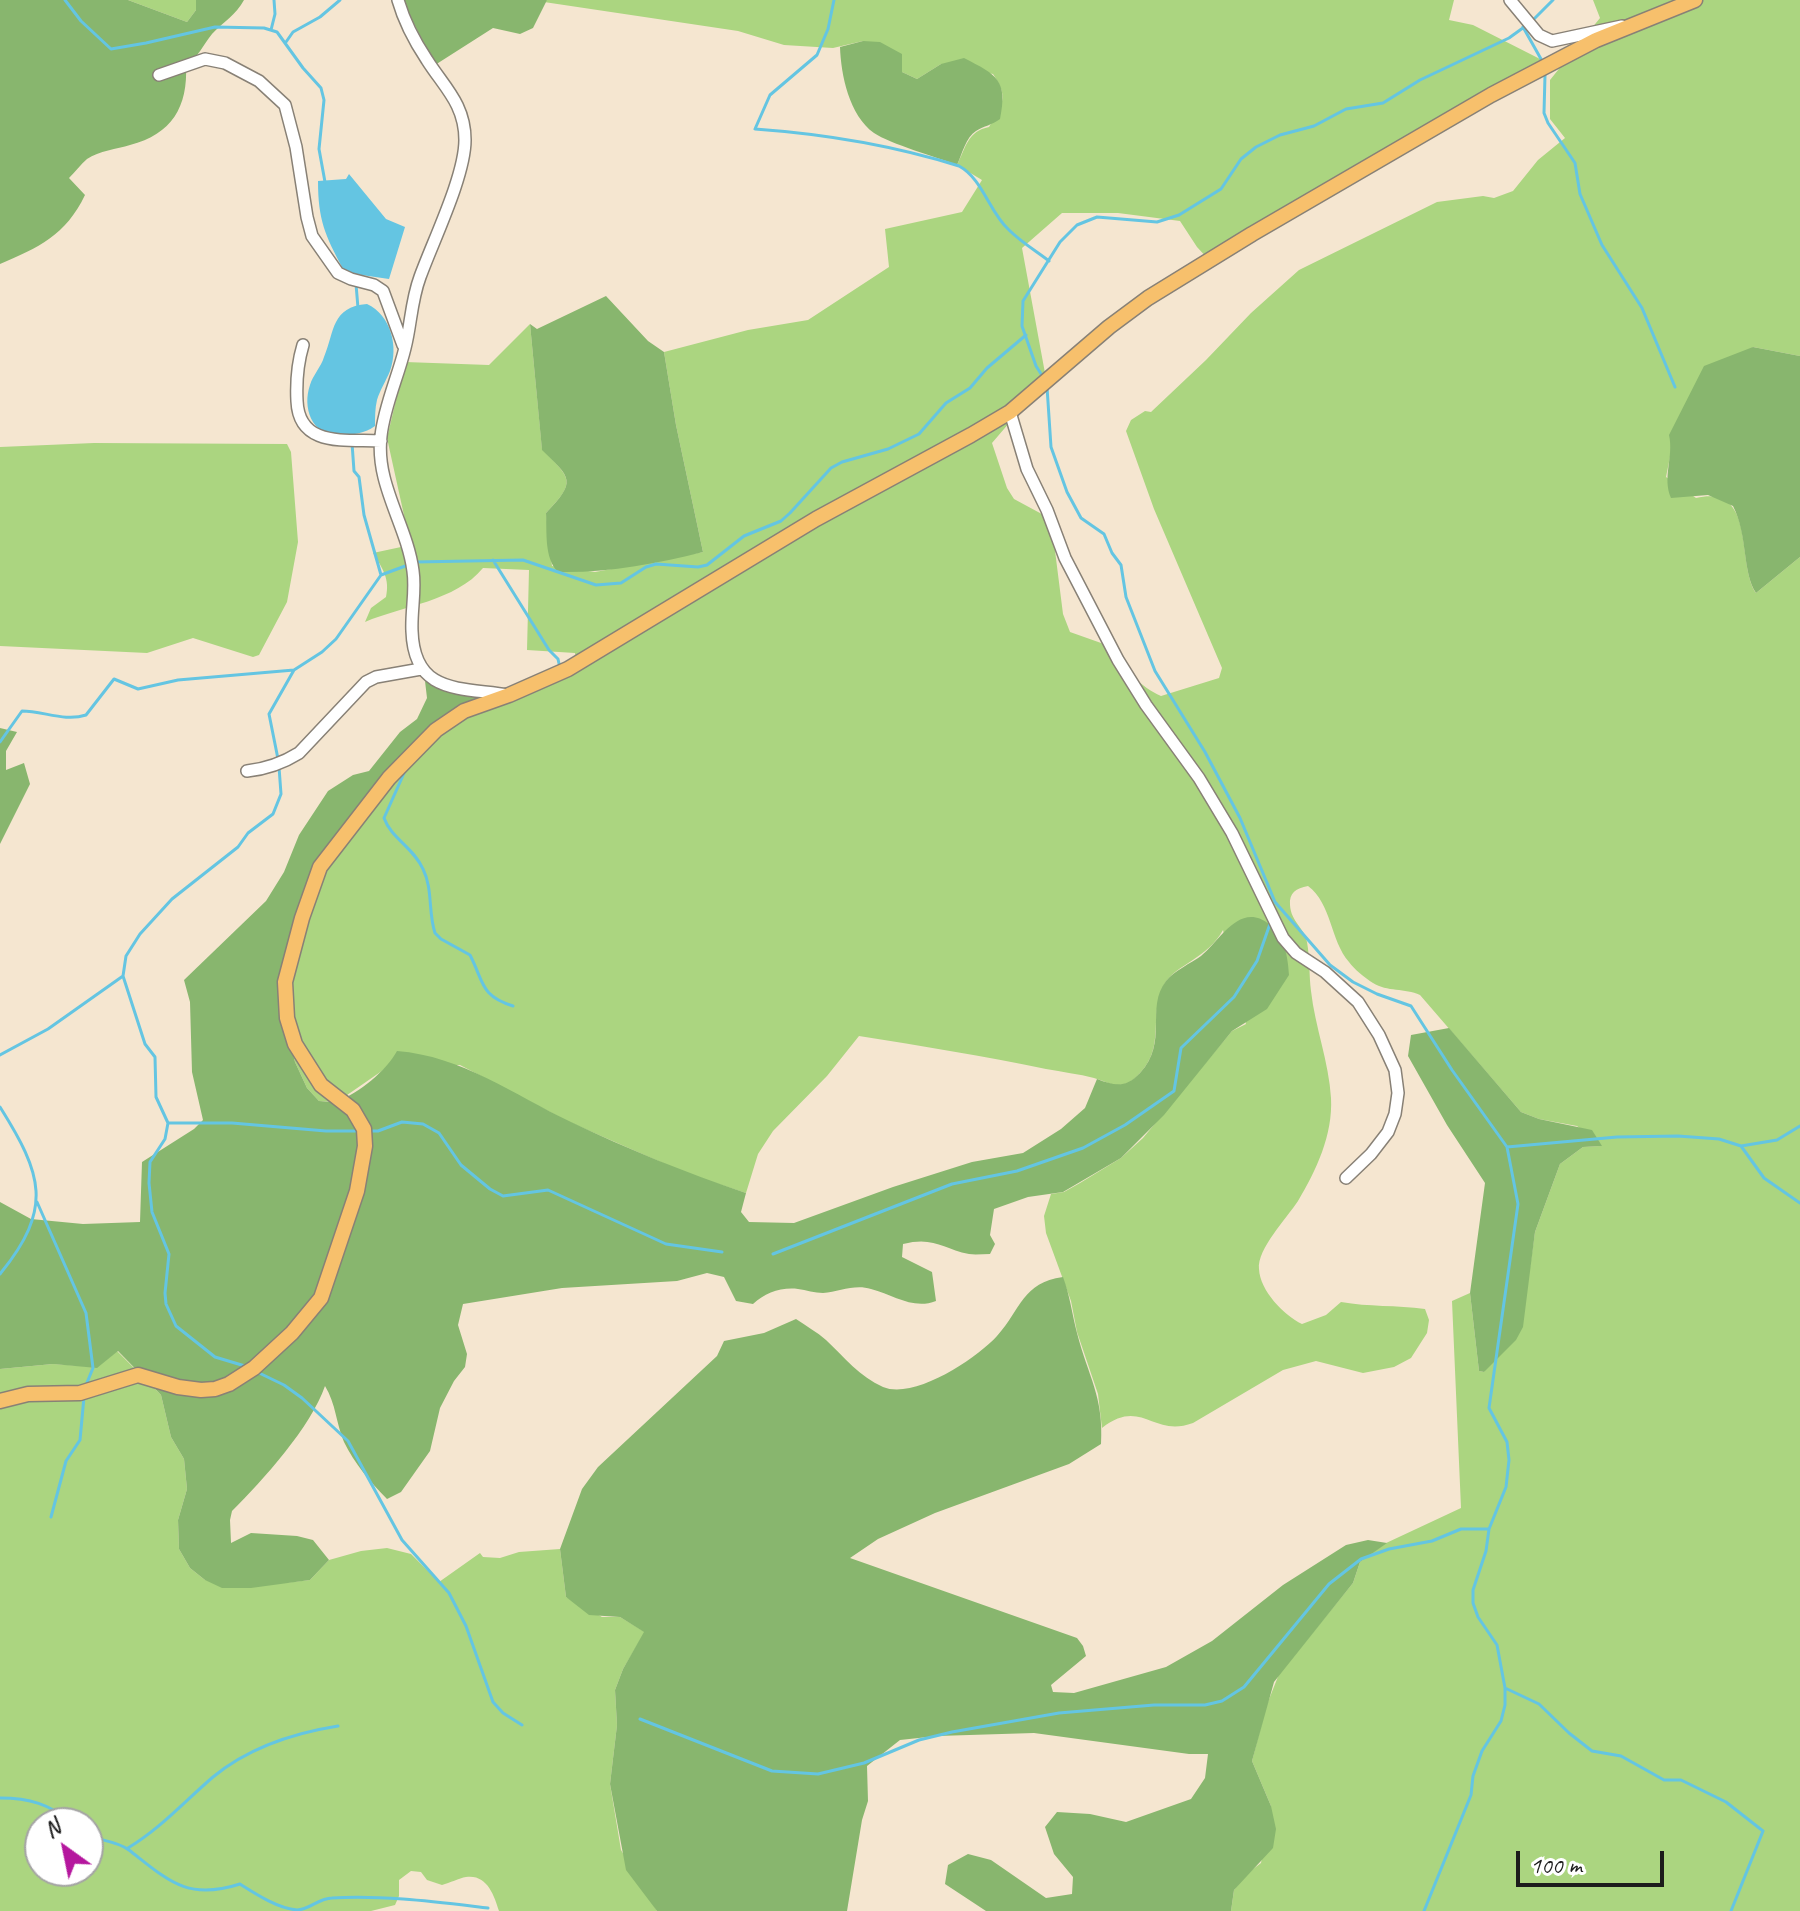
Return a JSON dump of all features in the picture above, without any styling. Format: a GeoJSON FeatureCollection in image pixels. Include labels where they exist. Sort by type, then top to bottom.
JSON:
{"type":"FeatureCollection","features":[{"type":"Feature","properties":{"kind":"main road"},"geometry":{"type":"LineString","coordinates":[[0,1401],[28,1394],[80,1393],[138,1375],[178,1387],[215,1389],[254,1368],[315,1308],[326,1288],[357,1191],[364,1129],[353,1110],[321,1085],[289,1030],[285,982],[320,867],[389,778],[436,730],[456,715],[550,678],[596,653],[816,519],[1010,412],[1109,327],[1148,298],[1491,95],[1629,25],[1695,0]]}},
{"type":"Feature","properties":{"kind":"street"},"geometry":{"type":"LineString","coordinates":[[398,0],[427,60],[458,102],[465,130],[464,153],[458,173],[411,301],[405,350],[381,441],[388,494],[411,557],[414,575],[412,633],[415,656],[421,669],[441,684],[509,695]]}},
{"type":"Feature","properties":{"kind":"street"},"geometry":{"type":"LineString","coordinates":[[1510,0],[1539,35],[1552,41],[1629,25]]}},
{"type":"Feature","properties":{"kind":"street"},"geometry":{"type":"LineString","coordinates":[[159,75],[205,59],[225,63],[259,81],[285,105],[312,236],[338,273],[383,291],[405,350]]}},
{"type":"Feature","properties":{"kind":"street"},"geometry":{"type":"LineString","coordinates":[[303,345],[296,376],[298,414],[303,426],[311,433],[328,438],[381,441]]}},
{"type":"Feature","properties":{"kind":"street"},"geometry":{"type":"LineString","coordinates":[[1010,412],[1027,469],[1065,558],[1118,660],[1199,778],[1232,833],[1283,938],[1296,953],[1325,972],[1358,1002],[1379,1035],[1395,1070],[1398,1093],[1388,1132],[1346,1178]]}},
{"type":"Feature","properties":{"kind":"street"},"geometry":{"type":"LineString","coordinates":[[247,771],[275,765],[299,753],[366,682],[376,677],[421,669]]}},
{"type":"Feature","properties":{"kind":"green space"},"geometry":{"type":"Polygon","coordinates":[[[0,0],[128,0],[187,22],[196,10],[196,0],[244,0],[186,65],[184,94],[167,126],[145,140],[87,159],[69,178],[85,195],[69,220],[39,246],[0,264],[0,0]]]}},
{"type":"Feature","properties":{"kind":"green space"},"geometry":{"type":"Polygon","coordinates":[[[128,0],[196,0],[196,10],[187,22],[128,0]]]}},
{"type":"Feature","properties":{"kind":"green space"},"geometry":{"type":"Polygon","coordinates":[[[402,0],[547,0],[533,28],[520,34],[493,28],[435,65],[402,0]]]}},
{"type":"Feature","properties":{"kind":"green space"},"geometry":{"type":"Polygon","coordinates":[[[1454,0],[1449,20],[1473,25],[1542,60],[1545,68],[1209,260],[1180,221],[1118,213],[1062,213],[1022,248],[1047,384],[992,443],[1007,488],[1014,499],[1051,519],[1063,614],[1070,632],[1118,649],[1135,677],[1161,696],[1219,678],[1222,668],[1154,509],[1126,431],[1131,420],[1145,411],[1151,412],[1299,270],[1437,202],[1483,196],[1494,198],[1513,191],[1538,160],[1565,138],[1550,119],[1550,80],[1600,18],[1593,0],[1800,0],[1800,356],[1753,347],[1672,447],[1666,477],[1696,498],[1715,497],[1728,502],[1737,514],[1750,580],[1756,593],[1800,557],[1800,1911],[1231,1911],[1234,1890],[1244,1876],[1261,1863],[1271,1806],[1252,1761],[1266,1707],[1279,1674],[1353,1583],[1360,1562],[1384,1544],[1461,1508],[1452,1301],[1470,1293],[1479,1371],[1484,1372],[1530,1267],[1535,1232],[1560,1164],[1583,1147],[1601,1146],[1577,1126],[1539,1119],[1521,1112],[1420,995],[1378,986],[1360,973],[1343,953],[1322,902],[1308,886],[1294,892],[1290,905],[1307,942],[1311,991],[1328,1071],[1331,1112],[1317,1165],[1298,1201],[1263,1252],[1260,1277],[1274,1301],[1302,1324],[1326,1315],[1341,1302],[1425,1309],[1429,1320],[1427,1333],[1411,1358],[1394,1367],[1363,1373],[1316,1361],[1283,1370],[1193,1423],[1179,1426],[1127,1416],[1102,1428],[1098,1394],[1077,1332],[1071,1301],[1046,1233],[1044,1216],[1051,1194],[1064,1192],[1080,1183],[1121,1158],[1143,1138],[1232,1031],[1246,1024],[1223,930],[1209,948],[1165,983],[1157,1006],[1152,1052],[1147,1063],[1129,1082],[1115,1085],[1076,1074],[859,1036],[827,1076],[773,1131],[758,1154],[746,1193],[688,1174],[567,1121],[460,1065],[389,1066],[337,1102],[319,1101],[307,1088],[295,1062],[289,1038],[290,955],[330,850],[435,729],[578,669],[575,653],[527,650],[529,570],[483,568],[472,579],[444,595],[365,622],[371,608],[386,597],[387,591],[385,574],[373,553],[401,547],[409,538],[387,438],[405,362],[489,365],[530,324],[542,449],[559,467],[566,480],[563,494],[546,513],[552,566],[595,572],[703,552],[664,352],[748,330],[808,320],[889,267],[885,229],[962,212],[982,180],[957,165],[968,141],[976,132],[989,127],[1002,100],[1001,89],[993,74],[941,64],[917,79],[902,72],[863,41],[833,48],[784,45],[738,31],[544,2],[1454,0]]]}},
{"type":"Feature","properties":{"kind":"green space"},"geometry":{"type":"Polygon","coordinates":[[[863,41],[880,42],[902,54],[902,72],[917,79],[941,64],[964,58],[975,64],[992,74],[1001,87],[1000,119],[973,134],[957,165],[881,137],[858,116],[842,70],[840,47],[863,41]]]}},
{"type":"Feature","properties":{"kind":"green space"},"geometry":{"type":"Polygon","coordinates":[[[606,296],[648,341],[664,352],[703,552],[631,567],[558,572],[548,552],[546,513],[563,494],[566,480],[559,467],[542,450],[530,324],[537,329],[606,296]]]}},
{"type":"Feature","properties":{"kind":"green space"},"geometry":{"type":"Polygon","coordinates":[[[1753,347],[1800,356],[1800,557],[1756,593],[1733,506],[1708,495],[1671,498],[1668,482],[1669,435],[1704,366],[1753,347]]]}},
{"type":"Feature","properties":{"kind":"green space"},"geometry":{"type":"Polygon","coordinates":[[[94,443],[287,444],[291,452],[298,542],[287,602],[259,655],[253,657],[193,638],[147,653],[0,646],[0,447],[94,443]]]}},
{"type":"Feature","properties":{"kind":"green space"},"geometry":{"type":"Polygon","coordinates":[[[425,681],[446,690],[504,696],[435,729],[330,850],[292,933],[289,1038],[295,1062],[307,1088],[319,1101],[336,1102],[355,1092],[372,1080],[397,1051],[421,1054],[487,1078],[571,1122],[636,1151],[746,1193],[741,1212],[749,1222],[794,1223],[972,1162],[1023,1153],[1061,1129],[1085,1108],[1097,1079],[1120,1084],[1140,1073],[1153,1049],[1157,1002],[1166,981],[1201,956],[1240,920],[1249,917],[1259,919],[1275,930],[1285,948],[1289,975],[1267,1009],[1232,1031],[1164,1115],[1121,1158],[1063,1192],[1028,1197],[994,1209],[990,1235],[995,1244],[990,1254],[969,1254],[923,1241],[903,1244],[902,1257],[932,1272],[936,1301],[911,1303],[859,1287],[823,1293],[785,1289],[768,1294],[753,1304],[736,1301],[724,1277],[707,1273],[677,1281],[562,1288],[463,1304],[458,1325],[467,1354],[465,1367],[440,1408],[430,1451],[401,1492],[387,1499],[358,1465],[344,1442],[325,1386],[298,1435],[232,1511],[230,1520],[231,1543],[251,1533],[297,1536],[313,1540],[329,1560],[310,1580],[251,1588],[222,1588],[190,1568],[179,1549],[178,1520],[187,1489],[184,1459],[171,1437],[161,1395],[118,1351],[97,1368],[53,1364],[0,1369],[0,1202],[31,1219],[83,1224],[140,1222],[142,1162],[203,1120],[192,1072],[190,1002],[184,980],[266,901],[284,872],[299,835],[328,791],[353,775],[369,771],[400,732],[417,719],[427,698],[425,681]]]}},
{"type":"Feature","properties":{"kind":"green space"},"geometry":{"type":"Polygon","coordinates":[[[0,728],[17,732],[6,751],[6,770],[24,763],[30,784],[0,844],[0,728]]]}},
{"type":"Feature","properties":{"kind":"green space"},"geometry":{"type":"Polygon","coordinates":[[[1449,1028],[1521,1112],[1592,1130],[1602,1146],[1583,1147],[1560,1164],[1535,1232],[1523,1327],[1516,1340],[1484,1372],[1479,1371],[1470,1293],[1485,1183],[1447,1125],[1408,1056],[1411,1035],[1449,1028]]]}},
{"type":"Feature","properties":{"kind":"green space"},"geometry":{"type":"Polygon","coordinates":[[[1063,1277],[1098,1400],[1101,1444],[1069,1464],[935,1513],[878,1539],[850,1558],[1077,1638],[1086,1656],[1051,1685],[1053,1692],[1074,1693],[1166,1667],[1212,1641],[1283,1585],[1346,1545],[1368,1540],[1387,1543],[1360,1562],[1353,1583],[1274,1682],[1252,1761],[1271,1806],[1276,1829],[1273,1848],[1234,1890],[1231,1911],[986,1911],[945,1884],[948,1865],[968,1854],[991,1860],[1046,1898],[1072,1894],[1073,1877],[1054,1854],[1045,1827],[1057,1812],[1090,1814],[1126,1822],[1191,1799],[1205,1778],[1208,1754],[1034,1733],[937,1736],[900,1740],[867,1766],[868,1801],[847,1911],[657,1911],[626,1870],[610,1784],[617,1725],[615,1690],[644,1632],[620,1617],[589,1615],[566,1597],[560,1549],[582,1489],[598,1467],[717,1356],[724,1341],[764,1333],[796,1319],[823,1337],[875,1383],[896,1389],[911,1388],[944,1375],[975,1356],[997,1336],[1031,1291],[1049,1280],[1063,1277]]]}},
{"type":"Feature","properties":{"kind":"green space"},"geometry":{"type":"Polygon","coordinates":[[[117,1351],[161,1395],[171,1437],[184,1459],[187,1489],[178,1520],[179,1549],[190,1568],[205,1580],[284,1583],[310,1580],[329,1560],[387,1548],[411,1554],[439,1582],[480,1553],[483,1557],[500,1558],[519,1552],[560,1549],[566,1597],[602,1617],[620,1617],[645,1632],[623,1669],[615,1690],[617,1725],[610,1784],[621,1850],[657,1911],[499,1911],[492,1892],[479,1879],[466,1877],[442,1885],[427,1880],[421,1872],[411,1871],[399,1880],[399,1896],[395,1905],[371,1911],[0,1911],[0,1369],[53,1364],[97,1367],[117,1351]]]}},
{"type":"Feature","properties":{"kind":"water"},"geometry":{"type":"Polygon","coordinates":[[[349,174],[386,219],[405,227],[389,279],[348,273],[327,236],[319,206],[318,181],[346,179],[349,174]]]}},
{"type":"Feature","properties":{"kind":"water"},"geometry":{"type":"Polygon","coordinates":[[[367,304],[387,324],[394,352],[390,371],[377,400],[375,426],[358,434],[330,434],[322,431],[311,419],[307,403],[310,385],[323,361],[340,315],[355,306],[367,304]]]}},
{"type":"Feature","properties":{"kind":"waterway"},"geometry":{"type":"LineString","coordinates":[[65,0],[81,21],[111,49],[215,27],[264,28],[277,32],[321,88],[324,100],[319,149],[325,182]]}},
{"type":"Feature","properties":{"kind":"waterway"},"geometry":{"type":"LineString","coordinates":[[271,30],[274,0]]}},
{"type":"Feature","properties":{"kind":"waterway"},"geometry":{"type":"LineString","coordinates":[[286,42],[293,32],[320,17],[340,0]]}},
{"type":"Feature","properties":{"kind":"waterway"},"geometry":{"type":"LineString","coordinates":[[834,0],[828,29],[817,55],[770,95],[755,129],[858,142],[959,166],[974,179],[1002,223],[1049,261]]}},
{"type":"Feature","properties":{"kind":"waterway"},"geometry":{"type":"LineString","coordinates":[[1533,20],[1553,0]]}},
{"type":"Feature","properties":{"kind":"waterway"},"geometry":{"type":"LineString","coordinates":[[1043,377],[1022,326],[1023,301],[1060,242],[1077,225],[1097,217],[1157,222],[1179,215],[1221,189],[1241,159],[1256,147],[1280,135],[1314,126],[1346,109],[1383,103],[1420,80],[1509,38],[1527,25]]}},
{"type":"Feature","properties":{"kind":"waterway"},"geometry":{"type":"LineString","coordinates":[[1523,27],[1541,59]]}},
{"type":"Feature","properties":{"kind":"waterway"},"geometry":{"type":"LineString","coordinates":[[1545,75],[1544,113],[1548,123],[1575,163],[1580,194],[1602,245],[1642,308],[1675,387]]}},
{"type":"Feature","properties":{"kind":"waterway"},"geometry":{"type":"LineString","coordinates":[[356,284],[358,308]]}},
{"type":"Feature","properties":{"kind":"waterway"},"geometry":{"type":"LineString","coordinates":[[415,562],[523,560],[596,585],[621,583],[656,564],[707,565],[744,536],[781,521],[831,468],[888,449],[919,434],[946,403],[970,388],[987,368],[1026,335]]}},
{"type":"Feature","properties":{"kind":"waterway"},"geometry":{"type":"LineString","coordinates":[[1047,387],[1051,447],[1067,492],[1081,518],[1104,534],[1121,565],[1126,597],[1155,671],[1205,752],[1240,818],[1275,902],[1330,965],[1353,982],[1411,1006],[1507,1147],[1518,1204],[1489,1408],[1507,1442],[1509,1460],[1506,1487],[1489,1529],[1486,1551],[1473,1590],[1478,1617],[1497,1645],[1505,1705],[1501,1721],[1482,1751],[1473,1776],[1471,1795],[1424,1911]]}},
{"type":"Feature","properties":{"kind":"waterway"},"geometry":{"type":"LineString","coordinates":[[352,443],[354,471],[359,477],[364,515],[381,575]]}},
{"type":"Feature","properties":{"kind":"waterway"},"geometry":{"type":"LineString","coordinates":[[493,560],[549,650],[558,659],[560,668]]}},
{"type":"Feature","properties":{"kind":"waterway"},"geometry":{"type":"LineString","coordinates":[[278,759],[269,714],[294,670],[336,639],[381,575],[408,565]]}},
{"type":"Feature","properties":{"kind":"waterway"},"geometry":{"type":"LineString","coordinates":[[0,742],[22,711],[70,717],[86,715],[114,679],[138,689],[178,680],[294,670]]}},
{"type":"Feature","properties":{"kind":"waterway"},"geometry":{"type":"LineString","coordinates":[[245,1366],[215,1357],[176,1326],[166,1304],[169,1254],[152,1212],[149,1183],[150,1162],[165,1139],[168,1123],[156,1097],[155,1057],[145,1044],[123,976],[126,956],[140,934],[172,899],[238,847],[248,833],[273,814],[281,794],[279,767]]}},
{"type":"Feature","properties":{"kind":"waterway"},"geometry":{"type":"LineString","coordinates":[[405,771],[384,818],[423,869],[435,933],[470,955],[489,993],[513,1006]]}},
{"type":"Feature","properties":{"kind":"waterway"},"geometry":{"type":"LineString","coordinates":[[773,1254],[952,1184],[1017,1171],[1083,1148],[1125,1125],[1174,1091],[1181,1048],[1234,997],[1257,961],[1271,921]]}},
{"type":"Feature","properties":{"kind":"waterway"},"geometry":{"type":"LineString","coordinates":[[0,1055],[48,1029],[123,976]]}},
{"type":"Feature","properties":{"kind":"waterway"},"geometry":{"type":"LineString","coordinates":[[0,1107],[25,1152],[36,1191],[35,1210],[29,1229],[0,1274]]}},
{"type":"Feature","properties":{"kind":"waterway"},"geometry":{"type":"LineString","coordinates":[[371,1131],[402,1122],[423,1124],[439,1133],[461,1165],[503,1196],[548,1190],[666,1244],[722,1252]]}},
{"type":"Feature","properties":{"kind":"waterway"},"geometry":{"type":"LineString","coordinates":[[168,1123],[232,1123],[359,1131]]}},
{"type":"Feature","properties":{"kind":"waterway"},"geometry":{"type":"LineString","coordinates":[[1507,1147],[1617,1137],[1678,1136],[1719,1139],[1741,1146],[1777,1140],[1800,1126]]}},
{"type":"Feature","properties":{"kind":"waterway"},"geometry":{"type":"LineString","coordinates":[[1741,1146],[1764,1178],[1800,1203]]}},
{"type":"Feature","properties":{"kind":"waterway"},"geometry":{"type":"LineString","coordinates":[[37,1202],[86,1313],[93,1368],[86,1385]]}},
{"type":"Feature","properties":{"kind":"waterway"},"geometry":{"type":"LineString","coordinates":[[255,1371],[302,1398],[348,1441],[402,1540],[449,1593],[466,1626],[493,1702],[503,1713],[522,1725]]}},
{"type":"Feature","properties":{"kind":"waterway"},"geometry":{"type":"LineString","coordinates":[[51,1517],[66,1461],[80,1440],[84,1397]]}},
{"type":"Feature","properties":{"kind":"waterway"},"geometry":{"type":"LineString","coordinates":[[640,1719],[772,1771],[818,1774],[864,1763],[919,1740],[952,1732],[1059,1713],[1154,1705],[1205,1705],[1222,1701],[1244,1687],[1329,1584],[1361,1559],[1389,1549],[1432,1541],[1461,1529],[1489,1529]]}},
{"type":"Feature","properties":{"kind":"waterway"},"geometry":{"type":"LineString","coordinates":[[1505,1688],[1539,1704],[1592,1751],[1621,1756],[1664,1780],[1681,1780],[1726,1802],[1763,1831],[1731,1911]]}},
{"type":"Feature","properties":{"kind":"waterway"},"geometry":{"type":"LineString","coordinates":[[128,1848],[162,1824],[213,1777],[241,1758],[288,1738],[338,1726]]}},
{"type":"Feature","properties":{"kind":"waterway"},"geometry":{"type":"LineString","coordinates":[[0,1798],[20,1799],[48,1807]]}},
{"type":"Feature","properties":{"kind":"waterway"},"geometry":{"type":"LineString","coordinates":[[104,1840],[125,1847],[180,1885],[206,1890],[240,1884],[289,1909],[301,1909],[327,1899],[351,1897],[488,1908]]}}]}
